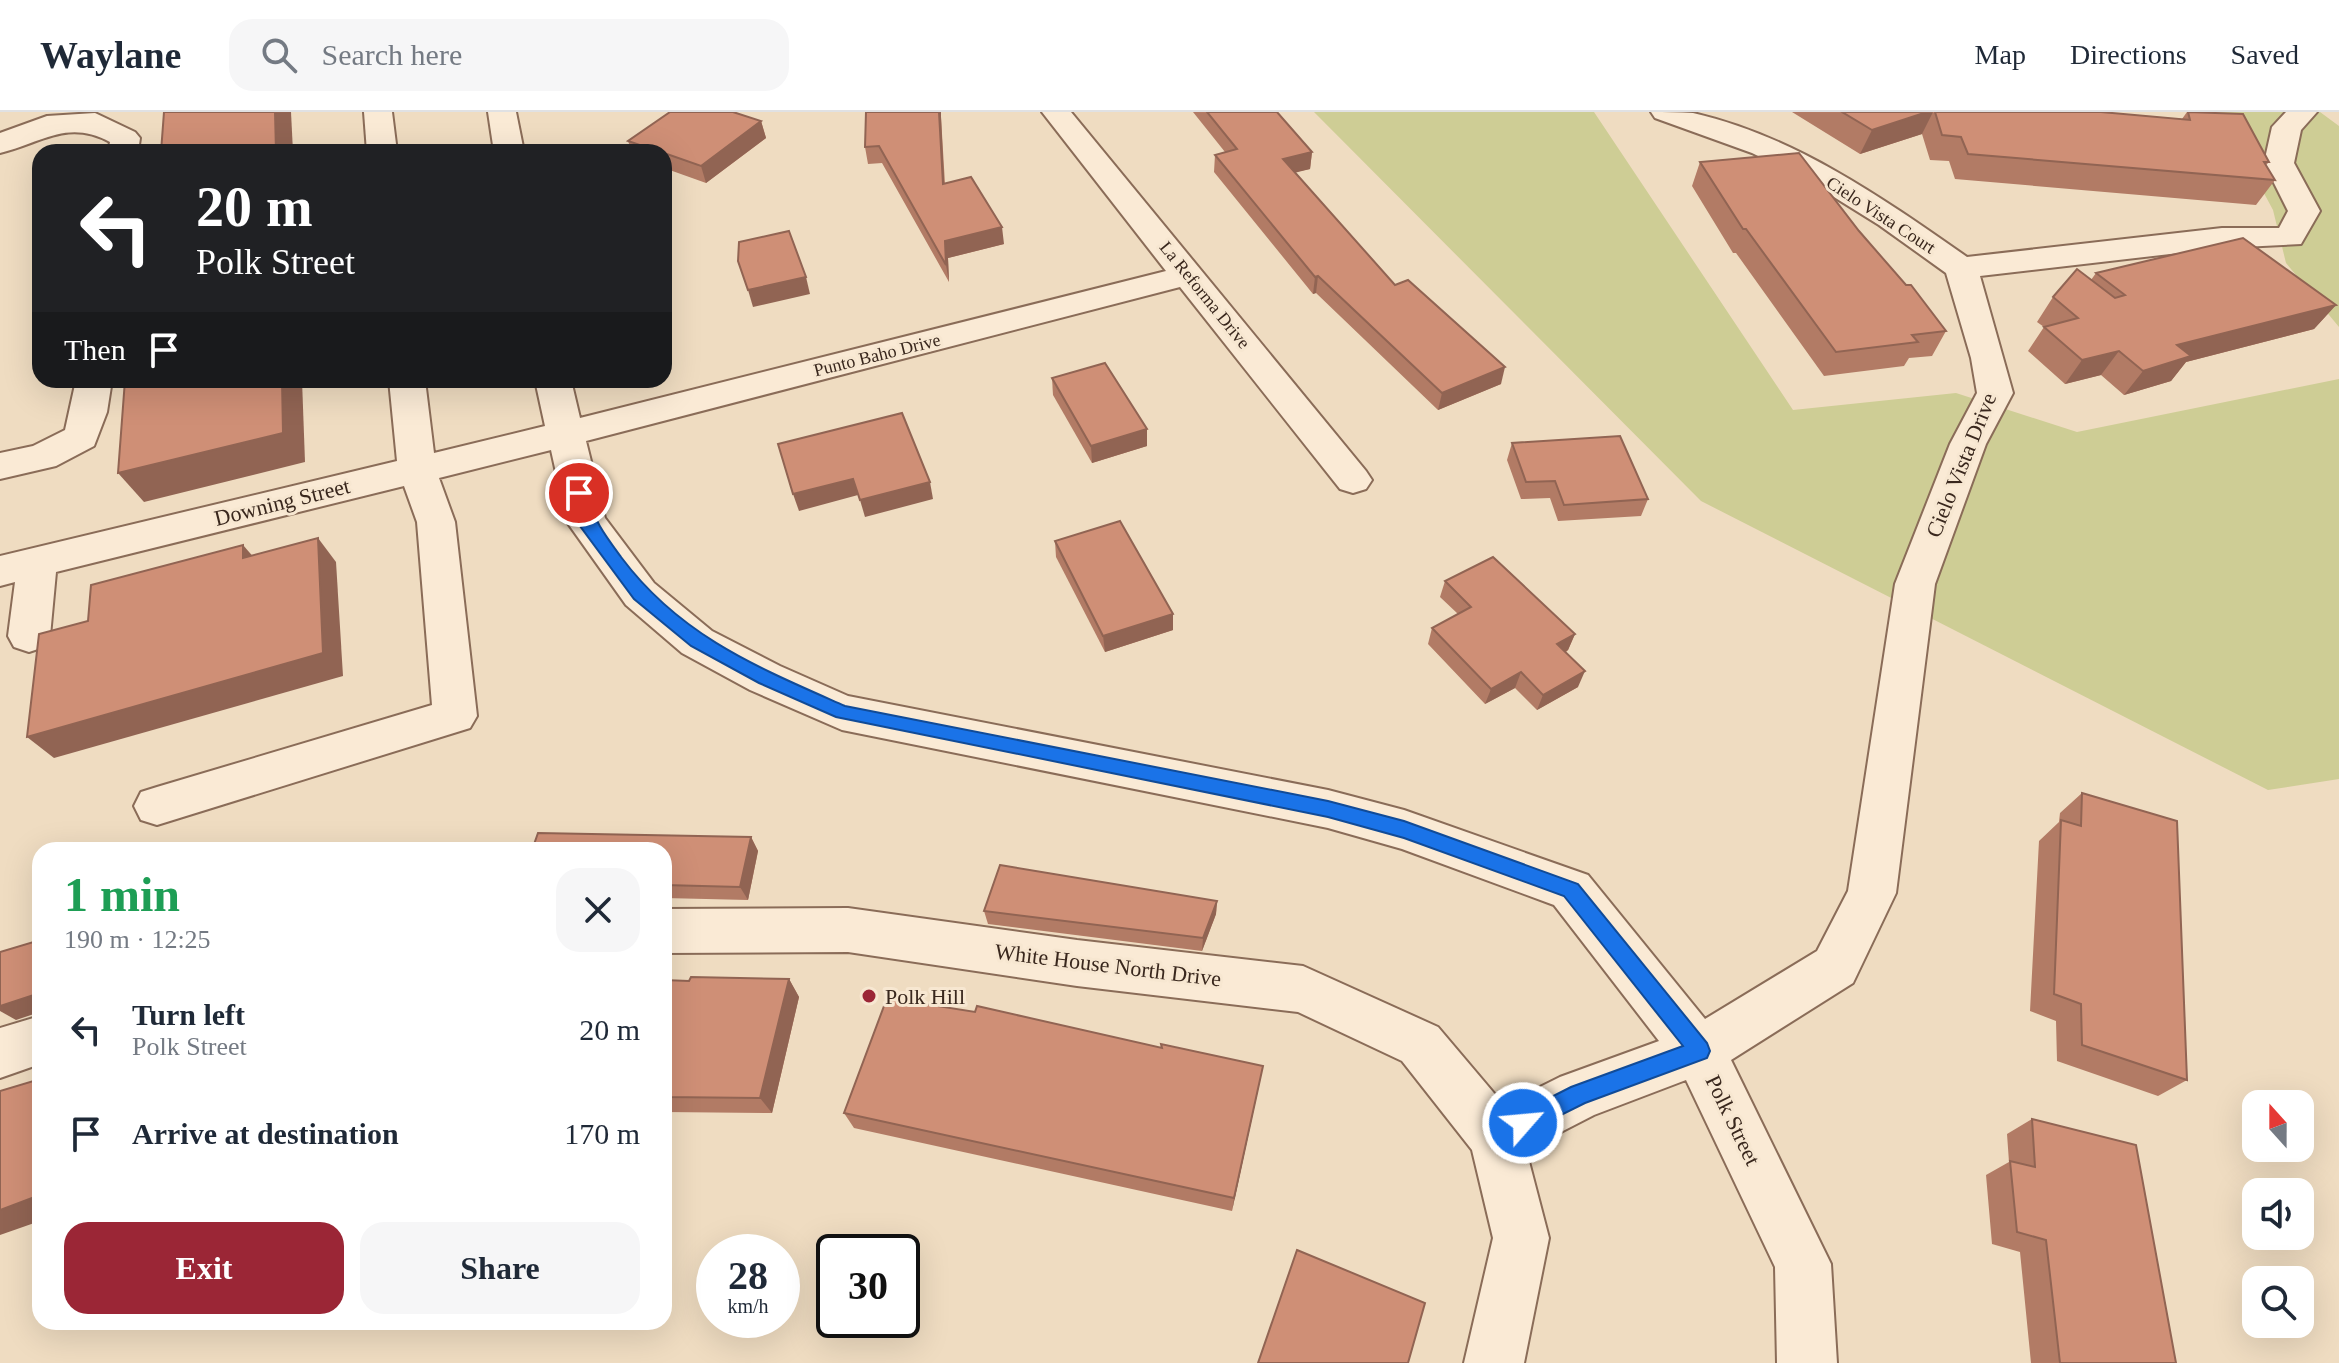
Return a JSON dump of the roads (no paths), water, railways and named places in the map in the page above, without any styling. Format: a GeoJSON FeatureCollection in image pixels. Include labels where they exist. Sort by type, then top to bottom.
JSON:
{"type":"FeatureCollection","features":[{"type":"Feature","properties":{"kind":"street"},"geometry":{"type":"LineString","coordinates":[[378,112],[381,144]]}},
{"type":"Feature","properties":{"kind":"street"},"geometry":{"type":"LineString","coordinates":[[502,112],[508,144]]}},
{"type":"Feature","properties":{"kind":"street","name":"La Reforma Drive"},"geometry":{"type":"LineString","coordinates":[[1056,112],[1353,480]]}},
{"type":"Feature","properties":{"kind":"street","name":"Cielo Vista Court"},"geometry":{"type":"LineString","coordinates":[[1665,112],[1762,147],[1799,165],[1867,202],[1961,268]]}},
{"type":"Feature","properties":{"kind":"street"},"geometry":{"type":"LineString","coordinates":[[1961,268],[2222,238],[2290,237],[2304,211],[2279,163],[2287,127],[2303,112]]}},
{"type":"Feature","properties":{"kind":"street"},"geometry":{"type":"LineString","coordinates":[[0,144],[48,118],[95,122],[125,138],[124,144]]}},
{"type":"Feature","properties":{"kind":"street","name":"Cielo Vista Drive"},"geometry":{"type":"LineString","coordinates":[[1496,1137],[1579,1095],[1699,1051],[1835,967],[1872,893],[1915,584],[1968,444],[1995,393],[1988,358],[1961,268]]}},
{"type":"Feature","properties":{"kind":"street","name":"Punto Baho Drive"},"geometry":{"type":"LineString","coordinates":[[565,434],[1189,275]]}},
{"type":"Feature","properties":{"kind":"street"},"geometry":{"type":"LineString","coordinates":[[2,475],[81,437],[93,388]]}},
{"type":"Feature","properties":{"kind":"street"},"geometry":{"type":"LineString","coordinates":[[157,806],[455,716],[436,522],[417,469],[408,388]]}},
{"type":"Feature","properties":{"kind":"street","name":"Polk Street"},"geometry":{"type":"LineString","coordinates":[[555,388],[586,522],[640,594],[697,642],[765,678],[842,712],[1328,809],[1404,830],[1571,890],[1699,1051],[1803,1264],[1807,1363]]}},
{"type":"Feature","properties":{"kind":"street","name":"Downing Street"},"geometry":{"type":"LineString","coordinates":[[18,567],[565,434]]}},
{"type":"Feature","properties":{"kind":"street"},"geometry":{"type":"LineString","coordinates":[[18,567],[29,636]]}},
{"type":"Feature","properties":{"kind":"street","name":"White House North Drive"},"geometry":{"type":"LineString","coordinates":[[672,931],[848,930],[1077,963],[1303,989],[1420,1044],[1496,1137]]}},
{"type":"Feature","properties":{"kind":"street"},"geometry":{"type":"LineString","coordinates":[[0,1053],[32,1043]]}},
{"type":"Feature","properties":{"kind":"street"},"geometry":{"type":"LineString","coordinates":[[1494,1363],[1521,1238],[1496,1137]]}},
{"type":"Feature","properties":{"kind":"place","name":"Polk Hill"},"geometry":{"type":"Point","coordinates":[869,996]}}]}
